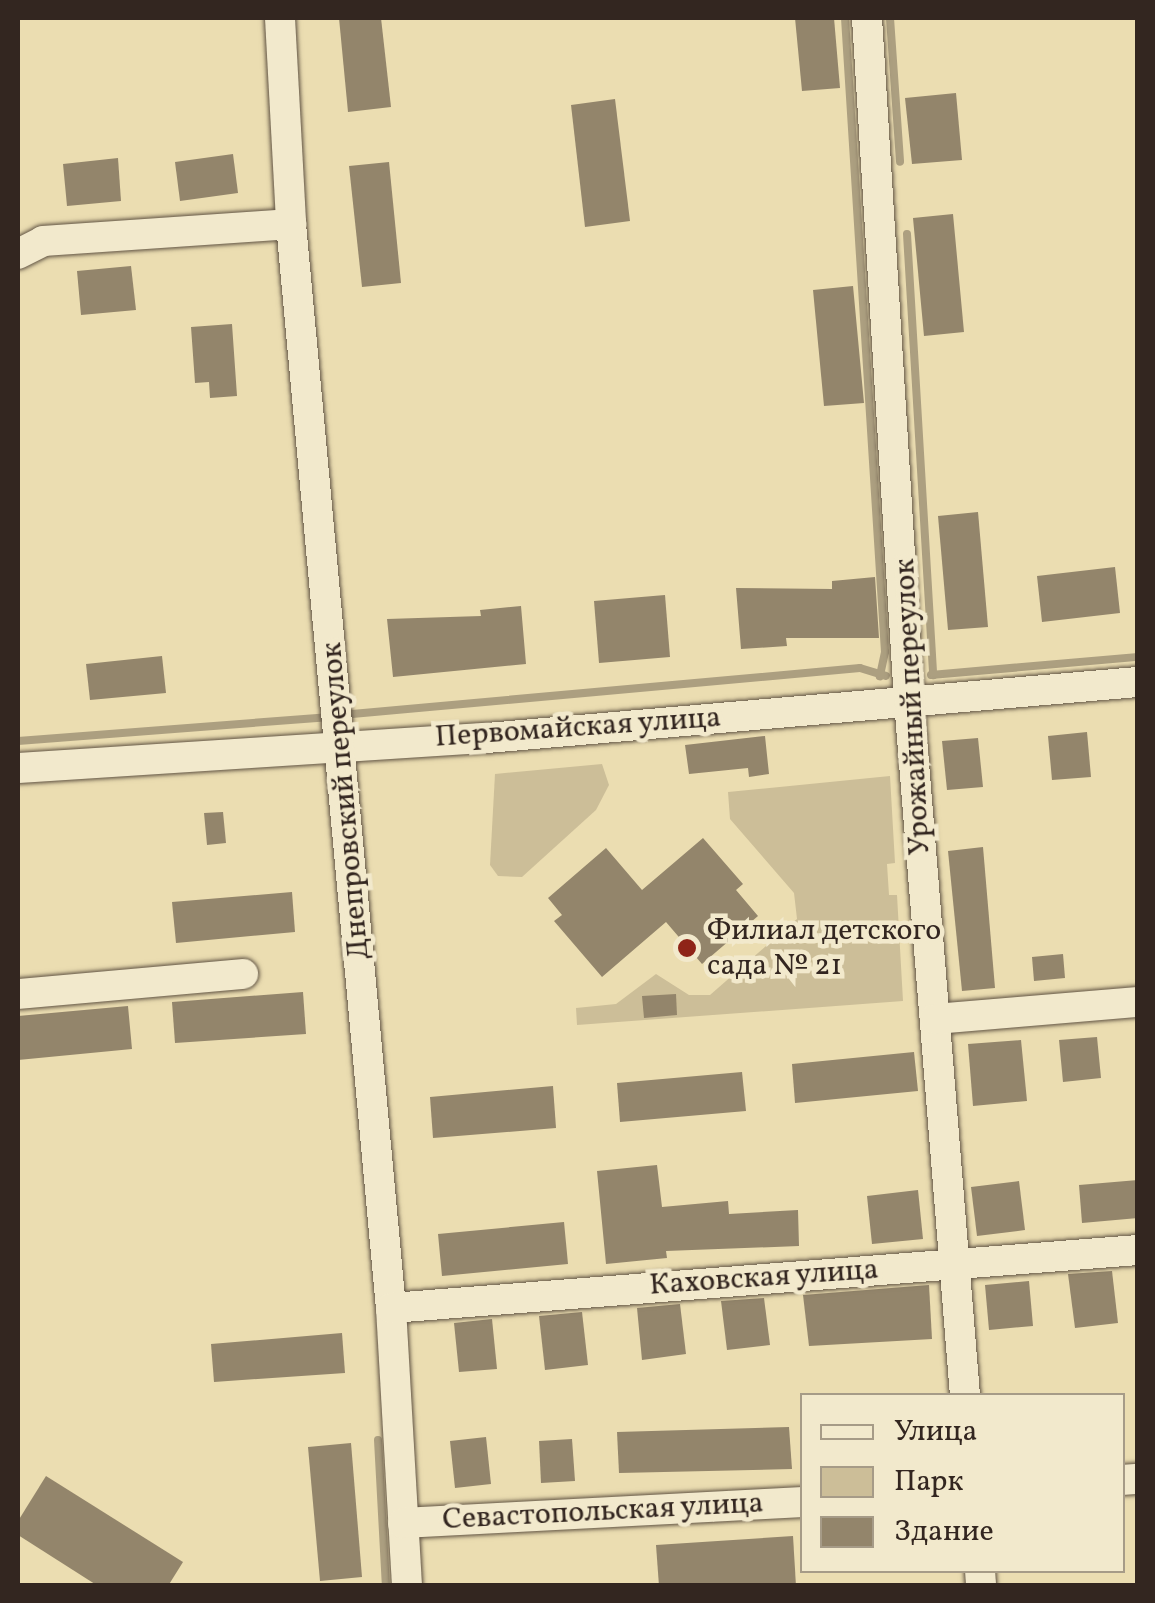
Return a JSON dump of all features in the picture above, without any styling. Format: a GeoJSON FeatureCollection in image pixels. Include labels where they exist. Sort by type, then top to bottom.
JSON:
{"type":"FeatureCollection","features":[{"type":"Feature","properties":{"kind":"street","name":"Днепровский переулок"},"geometry":{"type":"LineString","coordinates":[[280,18],[291,224],[342,742],[391,1308],[407,1586]]}},
{"type":"Feature","properties":{"kind":"street","name":"Урожайный переулок"},"geometry":{"type":"LineString","coordinates":[[867,18],[909,700],[965,1393]]}},
{"type":"Feature","properties":{"kind":"street"},"geometry":{"type":"LineString","coordinates":[[18,254],[43,241],[291,224]]}},
{"type":"Feature","properties":{"kind":"street","name":"Первомайская улица"},"geometry":{"type":"LineString","coordinates":[[18,768],[342,742],[486,738],[1138,682]]}},
{"type":"Feature","properties":{"kind":"street"},"geometry":{"type":"LineString","coordinates":[[18,994],[243,974]]}},
{"type":"Feature","properties":{"kind":"street"},"geometry":{"type":"LineString","coordinates":[[934,1020],[1138,1002]]}},
{"type":"Feature","properties":{"kind":"street","name":"Каховская улица"},"geometry":{"type":"LineString","coordinates":[[391,1308],[1138,1250]]}},
{"type":"Feature","properties":{"kind":"street","name":"Севастопольская улица"},"geometry":{"type":"LineString","coordinates":[[403,1522],[800,1502]]}},
{"type":"Feature","properties":{"kind":"green space"},"geometry":{"type":"Polygon","coordinates":[[[602,764],[609,785],[596,810],[522,877],[498,876],[490,865],[495,774],[602,764]]]}},
{"type":"Feature","properties":{"kind":"green space"},"geometry":{"type":"Polygon","coordinates":[[[890,776],[895,863],[887,864],[889,895],[897,895],[903,1001],[577,1025],[576,1008],[616,1004],[656,974],[689,995],[710,995],[797,919],[794,893],[730,819],[728,792],[890,776]]]}},
{"type":"Feature","properties":{"kind":"building"},"geometry":{"type":"Polygon","coordinates":[[[339,18],[381,18],[391,107],[348,112],[339,18]]]}},
{"type":"Feature","properties":{"kind":"building"},"geometry":{"type":"Polygon","coordinates":[[[795,18],[834,18],[840,88],[802,91],[795,18]]]}},
{"type":"Feature","properties":{"kind":"building"},"geometry":{"type":"Polygon","coordinates":[[[956,93],[962,160],[912,164],[905,98],[956,93]]]}},
{"type":"Feature","properties":{"kind":"building"},"geometry":{"type":"Polygon","coordinates":[[[615,99],[630,221],[585,227],[571,105],[615,99]]]}},
{"type":"Feature","properties":{"kind":"building"},"geometry":{"type":"Polygon","coordinates":[[[233,154],[238,193],[180,201],[175,162],[233,154]]]}},
{"type":"Feature","properties":{"kind":"building"},"geometry":{"type":"Polygon","coordinates":[[[118,158],[121,201],[67,206],[63,164],[118,158]]]}},
{"type":"Feature","properties":{"kind":"building"},"geometry":{"type":"Polygon","coordinates":[[[389,162],[401,283],[362,287],[349,166],[389,162]]]}},
{"type":"Feature","properties":{"kind":"building"},"geometry":{"type":"Polygon","coordinates":[[[953,214],[964,332],[924,336],[913,218],[953,214]]]}},
{"type":"Feature","properties":{"kind":"building"},"geometry":{"type":"Polygon","coordinates":[[[131,266],[136,310],[81,315],[77,271],[131,266]]]}},
{"type":"Feature","properties":{"kind":"building"},"geometry":{"type":"Polygon","coordinates":[[[853,286],[864,403],[824,406],[813,290],[853,286]]]}},
{"type":"Feature","properties":{"kind":"building"},"geometry":{"type":"Polygon","coordinates":[[[232,324],[237,396],[210,398],[209,382],[195,383],[191,327],[232,324]]]}},
{"type":"Feature","properties":{"kind":"building"},"geometry":{"type":"Polygon","coordinates":[[[978,512],[988,627],[948,630],[938,516],[978,512]]]}},
{"type":"Feature","properties":{"kind":"building"},"geometry":{"type":"Polygon","coordinates":[[[1115,567],[1120,613],[1042,622],[1037,576],[1115,567]]]}},
{"type":"Feature","properties":{"kind":"building"},"geometry":{"type":"Polygon","coordinates":[[[875,577],[879,638],[786,638],[787,646],[741,649],[736,588],[832,589],[832,581],[875,577]]]}},
{"type":"Feature","properties":{"kind":"building"},"geometry":{"type":"Polygon","coordinates":[[[665,595],[670,657],[599,663],[594,601],[665,595]]]}},
{"type":"Feature","properties":{"kind":"building"},"geometry":{"type":"Polygon","coordinates":[[[521,606],[526,664],[393,677],[387,619],[481,616],[480,610],[521,606]]]}},
{"type":"Feature","properties":{"kind":"building"},"geometry":{"type":"Polygon","coordinates":[[[162,656],[166,693],[90,700],[86,664],[162,656]]]}},
{"type":"Feature","properties":{"kind":"building"},"geometry":{"type":"Polygon","coordinates":[[[1087,732],[1091,777],[1052,780],[1048,736],[1087,732]]]}},
{"type":"Feature","properties":{"kind":"building"},"geometry":{"type":"Polygon","coordinates":[[[765,736],[769,774],[749,777],[748,768],[689,774],[685,745],[765,736]]]}},
{"type":"Feature","properties":{"kind":"building"},"geometry":{"type":"Polygon","coordinates":[[[978,738],[983,787],[947,790],[942,741],[978,738]]]}},
{"type":"Feature","properties":{"kind":"building"},"geometry":{"type":"Polygon","coordinates":[[[223,812],[226,843],[207,845],[204,813],[223,812]]]}},
{"type":"Feature","properties":{"kind":"building"},"geometry":{"type":"Polygon","coordinates":[[[703,838],[743,884],[736,890],[758,916],[702,964],[666,922],[602,977],[554,921],[562,915],[548,898],[606,848],[642,890],[703,838]]]}},
{"type":"Feature","properties":{"kind":"building"},"geometry":{"type":"Polygon","coordinates":[[[983,847],[995,988],[962,991],[948,851],[983,847]]]}},
{"type":"Feature","properties":{"kind":"building"},"geometry":{"type":"Polygon","coordinates":[[[292,892],[295,932],[176,943],[172,902],[292,892]]]}},
{"type":"Feature","properties":{"kind":"building"},"geometry":{"type":"Polygon","coordinates":[[[1063,954],[1065,978],[1034,981],[1032,957],[1063,954]]]}},
{"type":"Feature","properties":{"kind":"building"},"geometry":{"type":"Polygon","coordinates":[[[303,992],[306,1034],[175,1043],[172,1002],[303,992]]]}},
{"type":"Feature","properties":{"kind":"building"},"geometry":{"type":"Polygon","coordinates":[[[676,994],[677,1015],[644,1018],[642,996],[676,994]]]}},
{"type":"Feature","properties":{"kind":"building"},"geometry":{"type":"Polygon","coordinates":[[[128,1006],[132,1049],[18,1060],[18,1016],[128,1006]]]}},
{"type":"Feature","properties":{"kind":"building"},"geometry":{"type":"Polygon","coordinates":[[[1097,1037],[1101,1078],[1063,1082],[1059,1040],[1097,1037]]]}},
{"type":"Feature","properties":{"kind":"building"},"geometry":{"type":"Polygon","coordinates":[[[1021,1040],[1027,1101],[973,1106],[968,1044],[1021,1040]]]}},
{"type":"Feature","properties":{"kind":"building"},"geometry":{"type":"Polygon","coordinates":[[[914,1052],[918,1091],[795,1103],[792,1064],[914,1052]]]}},
{"type":"Feature","properties":{"kind":"building"},"geometry":{"type":"Polygon","coordinates":[[[742,1072],[746,1111],[620,1122],[617,1083],[742,1072]]]}},
{"type":"Feature","properties":{"kind":"building"},"geometry":{"type":"Polygon","coordinates":[[[553,1086],[556,1128],[433,1138],[430,1097],[553,1086]]]}},
{"type":"Feature","properties":{"kind":"building"},"geometry":{"type":"Polygon","coordinates":[[[657,1165],[662,1207],[728,1201],[729,1214],[798,1210],[799,1246],[666,1251],[667,1258],[606,1264],[597,1171],[657,1165]]]}},
{"type":"Feature","properties":{"kind":"building"},"geometry":{"type":"Polygon","coordinates":[[[1138,1180],[1138,1218],[1082,1223],[1079,1185],[1138,1180]]]}},
{"type":"Feature","properties":{"kind":"building"},"geometry":{"type":"Polygon","coordinates":[[[1019,1181],[1025,1230],[977,1236],[971,1187],[1019,1181]]]}},
{"type":"Feature","properties":{"kind":"building"},"geometry":{"type":"Polygon","coordinates":[[[918,1190],[923,1239],[872,1244],[867,1196],[918,1190]]]}},
{"type":"Feature","properties":{"kind":"building"},"geometry":{"type":"Polygon","coordinates":[[[564,1222],[568,1264],[442,1276],[438,1234],[564,1222]]]}},
{"type":"Feature","properties":{"kind":"building"},"geometry":{"type":"Polygon","coordinates":[[[1112,1271],[1118,1323],[1075,1328],[1068,1274],[1112,1271]]]}},
{"type":"Feature","properties":{"kind":"building"},"geometry":{"type":"Polygon","coordinates":[[[1029,1281],[1033,1326],[989,1330],[985,1285],[1029,1281]]]}},
{"type":"Feature","properties":{"kind":"building"},"geometry":{"type":"Polygon","coordinates":[[[929,1285],[932,1339],[809,1346],[803,1295],[929,1285]]]}},
{"type":"Feature","properties":{"kind":"building"},"geometry":{"type":"Polygon","coordinates":[[[764,1298],[770,1345],[727,1350],[721,1301],[764,1298]]]}},
{"type":"Feature","properties":{"kind":"building"},"geometry":{"type":"Polygon","coordinates":[[[680,1304],[686,1354],[642,1360],[637,1308],[680,1304]]]}},
{"type":"Feature","properties":{"kind":"building"},"geometry":{"type":"Polygon","coordinates":[[[582,1312],[588,1365],[545,1370],[539,1316],[582,1312]]]}},
{"type":"Feature","properties":{"kind":"building"},"geometry":{"type":"Polygon","coordinates":[[[492,1319],[497,1369],[459,1372],[454,1323],[492,1319]]]}},
{"type":"Feature","properties":{"kind":"building"},"geometry":{"type":"Polygon","coordinates":[[[342,1333],[345,1373],[214,1382],[211,1344],[342,1333]]]}},
{"type":"Feature","properties":{"kind":"building"},"geometry":{"type":"Polygon","coordinates":[[[789,1427],[792,1469],[619,1473],[617,1432],[789,1427]]]}},
{"type":"Feature","properties":{"kind":"building"},"geometry":{"type":"Polygon","coordinates":[[[486,1437],[491,1484],[455,1488],[450,1441],[486,1437]]]}},
{"type":"Feature","properties":{"kind":"building"},"geometry":{"type":"Polygon","coordinates":[[[572,1439],[575,1481],[541,1483],[539,1441],[572,1439]]]}},
{"type":"Feature","properties":{"kind":"building"},"geometry":{"type":"Polygon","coordinates":[[[351,1443],[362,1577],[320,1581],[308,1447],[351,1443]]]}},
{"type":"Feature","properties":{"kind":"building"},"geometry":{"type":"Polygon","coordinates":[[[46,1476],[183,1562],[168,1586],[98,1586],[18,1535],[18,1521],[46,1476]]]}},
{"type":"Feature","properties":{"kind":"building"},"geometry":{"type":"Polygon","coordinates":[[[793,1536],[796,1586],[659,1586],[656,1545],[793,1536]]]}},
{"type":"Feature","properties":{"kind":"waterway"},"geometry":{"type":"LineString","coordinates":[[845,18],[885,652],[880,676]]}},
{"type":"Feature","properties":{"kind":"waterway"},"geometry":{"type":"LineString","coordinates":[[890,18],[900,162]]}},
{"type":"Feature","properties":{"kind":"waterway"},"geometry":{"type":"LineString","coordinates":[[907,234],[933,675]]}},
{"type":"Feature","properties":{"kind":"waterway"},"geometry":{"type":"LineString","coordinates":[[931,675],[1138,657]]}},
{"type":"Feature","properties":{"kind":"waterway"},"geometry":{"type":"LineString","coordinates":[[341,715],[860,668],[886,676]]}},
{"type":"Feature","properties":{"kind":"waterway"},"geometry":{"type":"LineString","coordinates":[[18,741],[327,717]]}},
{"type":"Feature","properties":{"kind":"waterway"},"geometry":{"type":"LineString","coordinates":[[378,1440],[386,1586]]}},
{"type":"Feature","properties":{"kind":"place","name":"Филиал детского сада № 21"},"geometry":{"type":"Point","coordinates":[687,948]}}]}
